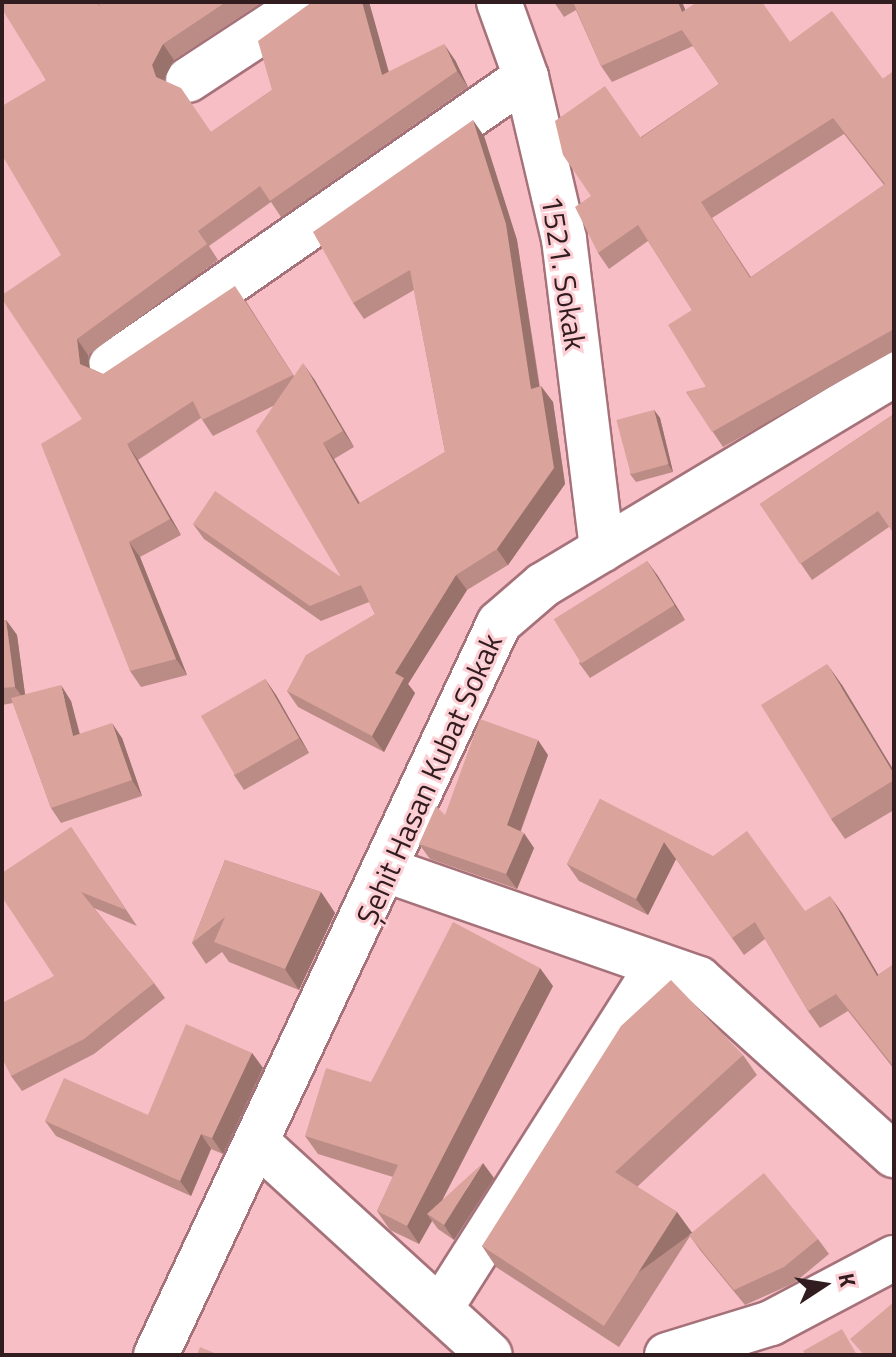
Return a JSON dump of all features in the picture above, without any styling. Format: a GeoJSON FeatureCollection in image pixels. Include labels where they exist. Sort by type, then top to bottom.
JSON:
{"type":"FeatureCollection","features":[{"type":"Feature","properties":{"kind":"street"},"geometry":{"type":"LineString","coordinates":[[188,80],[307,2]]}},
{"type":"Feature","properties":{"kind":"street","name":"1521. Sokak"},"geometry":{"type":"LineString","coordinates":[[499,2],[526,77],[564,239],[602,550]]}},
{"type":"Feature","properties":{"kind":"street"},"geometry":{"type":"LineString","coordinates":[[111,365],[526,77]]}},
{"type":"Feature","properties":{"kind":"street","name":"Şehit Hasan Kubat Sokak"},"geometry":{"type":"LineString","coordinates":[[156,1355],[260,1145],[389,871],[499,623],[602,550],[894,374]]}},
{"type":"Feature","properties":{"kind":"street"},"geometry":{"type":"LineString","coordinates":[[389,871],[699,979],[894,1155]]}},
{"type":"Feature","properties":{"kind":"street"},"geometry":{"type":"LineString","coordinates":[[440,1309],[658,965]]}},
{"type":"Feature","properties":{"kind":"street"},"geometry":{"type":"LineString","coordinates":[[260,1145],[490,1355]]}},
{"type":"Feature","properties":{"kind":"street"},"geometry":{"type":"LineString","coordinates":[[667,1355],[771,1323],[894,1258]]}},
{"type":"Feature","properties":{"kind":"building"},"geometry":{"type":"Polygon","coordinates":[[[2,2],[97,2],[99,6],[106,2],[226,2],[163,44],[152,65],[156,77],[181,88],[211,132],[272,90],[258,41],[312,2],[362,2],[382,75],[444,44],[457,71],[270,201],[260,186],[198,231],[207,244],[77,339],[80,364],[103,374],[235,286],[293,375],[202,420],[193,401],[127,444],[170,519],[129,542],[176,659],[130,671],[41,444],[82,419],[2,299],[2,295],[61,255],[2,155],[2,106],[46,80],[2,9],[2,2]]]}},
{"type":"Feature","properties":{"kind":"building"},"geometry":{"type":"Polygon","coordinates":[[[573,2],[678,2],[682,12],[697,2],[762,2],[790,42],[832,11],[883,79],[894,71],[894,329],[712,432],[686,392],[706,387],[668,325],[692,310],[638,225],[598,253],[575,207],[591,196],[563,155],[555,121],[605,86],[641,138],[719,84],[682,30],[601,66],[573,2]],[[833,118],[701,202],[750,278],[885,184],[833,118]]]}},
{"type":"Feature","properties":{"kind":"building"},"geometry":{"type":"Polygon","coordinates":[[[473,120],[506,224],[531,389],[541,386],[554,468],[497,549],[456,575],[395,673],[404,678],[372,736],[287,691],[306,655],[375,614],[361,585],[310,606],[193,524],[215,491],[341,577],[256,431],[303,363],[343,431],[323,443],[358,504],[445,452],[410,270],[353,303],[313,232],[473,120]]]}},
{"type":"Feature","properties":{"kind":"building"},"geometry":{"type":"Polygon","coordinates":[[[654,410],[668,464],[631,474],[616,420],[654,410]]]}},
{"type":"Feature","properties":{"kind":"building"},"geometry":{"type":"Polygon","coordinates":[[[894,414],[894,534],[878,511],[800,564],[760,504],[894,414]]]}},
{"type":"Feature","properties":{"kind":"building"},"geometry":{"type":"Polygon","coordinates":[[[647,561],[675,605],[581,663],[554,619],[647,561]]]}},
{"type":"Feature","properties":{"kind":"building"},"geometry":{"type":"Polygon","coordinates":[[[6,620],[15,687],[2,688],[2,621],[6,620]]]}},
{"type":"Feature","properties":{"kind":"building"},"geometry":{"type":"Polygon","coordinates":[[[827,664],[894,774],[894,780],[831,819],[761,705],[827,664]]]}},
{"type":"Feature","properties":{"kind":"building"},"geometry":{"type":"Polygon","coordinates":[[[265,679],[299,738],[235,775],[201,716],[265,679]]]}},
{"type":"Feature","properties":{"kind":"building"},"geometry":{"type":"Polygon","coordinates":[[[61,685],[73,736],[112,723],[132,780],[51,808],[11,698],[61,685]]]}},
{"type":"Feature","properties":{"kind":"building"},"geometry":{"type":"Polygon","coordinates":[[[480,719],[538,740],[507,825],[524,833],[506,874],[419,844],[436,806],[445,815],[480,719]]]}},
{"type":"Feature","properties":{"kind":"building"},"geometry":{"type":"Polygon","coordinates":[[[600,799],[713,856],[747,831],[805,911],[830,896],[877,976],[894,964],[894,1067],[836,994],[808,1011],[755,922],[732,938],[664,842],[636,899],[567,864],[600,799]]]}},
{"type":"Feature","properties":{"kind":"building"},"geometry":{"type":"Polygon","coordinates":[[[71,827],[126,910],[81,892],[154,983],[84,1039],[11,1076],[2,1058],[2,1003],[54,976],[2,897],[2,873],[71,827]]]}},
{"type":"Feature","properties":{"kind":"building"},"geometry":{"type":"Polygon","coordinates":[[[225,860],[321,892],[285,969],[214,942],[225,917],[192,943],[225,860]]]}},
{"type":"Feature","properties":{"kind":"building"},"geometry":{"type":"Polygon","coordinates":[[[453,922],[540,968],[407,1226],[377,1211],[398,1165],[305,1136],[326,1068],[371,1082],[453,922]]]}},
{"type":"Feature","properties":{"kind":"building"},"geometry":{"type":"Polygon","coordinates":[[[671,980],[743,1055],[615,1172],[677,1212],[604,1326],[482,1246],[621,1026],[671,980]]]}},
{"type":"Feature","properties":{"kind":"building"},"geometry":{"type":"Polygon","coordinates":[[[186,1024],[252,1053],[212,1138],[201,1134],[180,1181],[45,1121],[64,1078],[148,1115],[186,1024]]]}},
{"type":"Feature","properties":{"kind":"building"},"geometry":{"type":"Polygon","coordinates":[[[483,1163],[444,1225],[427,1214],[483,1163]]]}},
{"type":"Feature","properties":{"kind":"building"},"geometry":{"type":"Polygon","coordinates":[[[764,1173],[818,1239],[784,1267],[734,1290],[689,1235],[764,1173]]]}},
{"type":"Feature","properties":{"kind":"building"},"geometry":{"type":"Polygon","coordinates":[[[894,1302],[894,1355],[864,1355],[850,1339],[894,1302]]]}},
{"type":"Feature","properties":{"kind":"building"},"geometry":{"type":"Polygon","coordinates":[[[842,1329],[857,1355],[806,1355],[803,1351],[842,1329]]]}},
{"type":"Feature","properties":{"kind":"building"},"geometry":{"type":"Polygon","coordinates":[[[200,1347],[219,1355],[197,1355],[200,1347]]]}}]}
